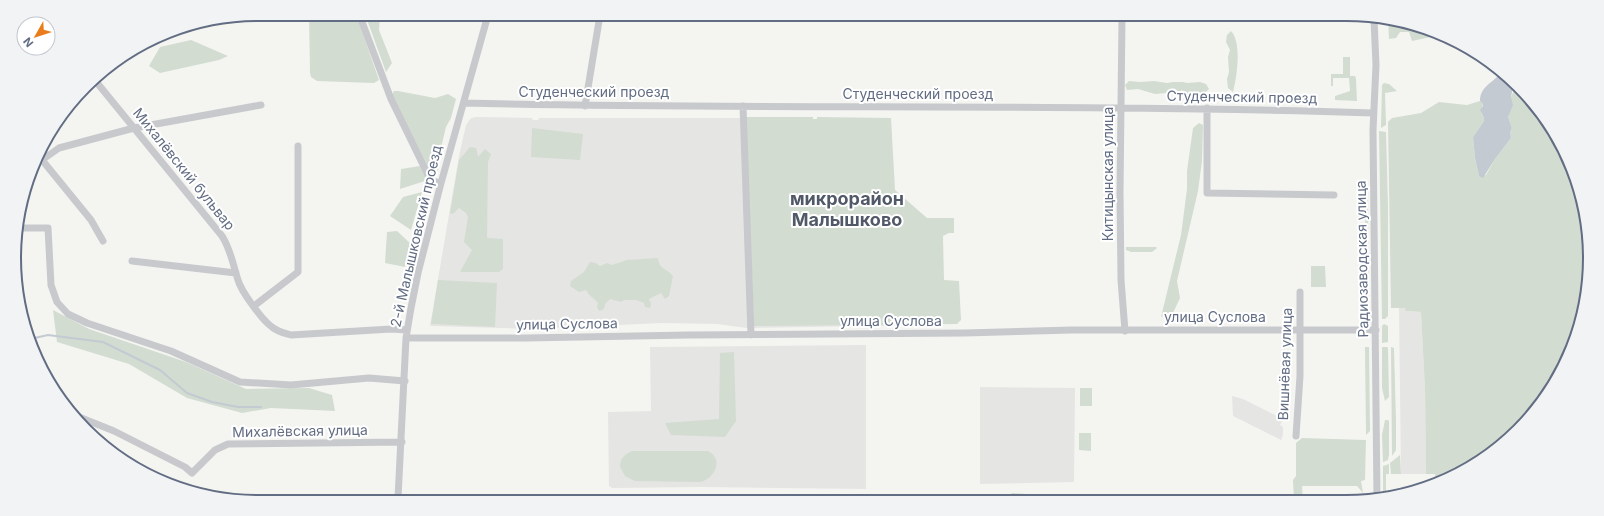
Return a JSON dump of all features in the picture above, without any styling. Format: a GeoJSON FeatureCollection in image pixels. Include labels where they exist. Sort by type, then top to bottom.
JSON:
{"type":"FeatureCollection","features":[{"type":"Feature","properties":{"kind":"street"},"geometry":{"type":"LineString","coordinates":[[362,21],[391,99],[431,181],[441,183]]}},
{"type":"Feature","properties":{"kind":"street","name":"2-й Малышковский проезд"},"geometry":{"type":"LineString","coordinates":[[398,495],[405,381],[406,334],[417,276],[441,183],[486,21]]}},
{"type":"Feature","properties":{"kind":"street"},"geometry":{"type":"LineString","coordinates":[[585,106],[599,21]]}},
{"type":"Feature","properties":{"kind":"street","name":"Китицынская улица"},"geometry":{"type":"LineString","coordinates":[[1122,21],[1121,280],[1125,331]]}},
{"type":"Feature","properties":{"kind":"street","name":"Радиозаводская улица"},"geometry":{"type":"LineString","coordinates":[[1374,23],[1376,65],[1373,113],[1377,493]]}},
{"type":"Feature","properties":{"kind":"street","name":"Михалёвский бульвар"},"geometry":{"type":"LineString","coordinates":[[98,84],[222,236],[230,250],[236,274],[242,289],[266,323],[280,332],[291,335],[392,329],[406,334]]}},
{"type":"Feature","properties":{"kind":"street","name":"Студенческий проезд"},"geometry":{"type":"LineString","coordinates":[[464,103],[585,106],[1207,108],[1373,113]]}},
{"type":"Feature","properties":{"kind":"street"},"geometry":{"type":"LineString","coordinates":[[44,156],[59,148],[134,128],[261,105]]}},
{"type":"Feature","properties":{"kind":"street"},"geometry":{"type":"LineString","coordinates":[[744,106],[751,335]]}},
{"type":"Feature","properties":{"kind":"street"},"geometry":{"type":"LineString","coordinates":[[1207,108],[1207,193],[1334,195]]}},
{"type":"Feature","properties":{"kind":"street"},"geometry":{"type":"LineString","coordinates":[[254,306],[298,272],[298,146]]}},
{"type":"Feature","properties":{"kind":"street"},"geometry":{"type":"LineString","coordinates":[[42,160],[91,220],[103,241]]}},
{"type":"Feature","properties":{"kind":"street"},"geometry":{"type":"LineString","coordinates":[[23,228],[48,228],[51,285],[57,302],[68,314],[87,323],[171,351],[240,382],[291,384],[368,378],[405,381]]}},
{"type":"Feature","properties":{"kind":"street"},"geometry":{"type":"LineString","coordinates":[[132,261],[236,274]]}},
{"type":"Feature","properties":{"kind":"street","name":"Вишнёвая улица"},"geometry":{"type":"LineString","coordinates":[[1296,436],[1300,376],[1300,292]]}},
{"type":"Feature","properties":{"kind":"street","name":"улица Суслова"},"geometry":{"type":"LineString","coordinates":[[406,334],[526,338],[964,333],[1072,330],[1376,330]]}},
{"type":"Feature","properties":{"kind":"street","name":"Михалёвская улица"},"geometry":{"type":"LineString","coordinates":[[84,419],[114,431],[185,467],[192,473],[215,450],[228,444],[402,442]]}},
{"type":"Feature","properties":{"kind":"shaded area"},"geometry":{"type":"Polygon","coordinates":[[[309,21],[358,21],[379,80],[374,83],[317,81],[311,77],[309,21]]]}},
{"type":"Feature","properties":{"kind":"shaded area"},"geometry":{"type":"Polygon","coordinates":[[[368,21],[380,21],[379,30],[392,63],[386,72],[368,21]]]}},
{"type":"Feature","properties":{"kind":"shaded area"},"geometry":{"type":"Polygon","coordinates":[[[1388,25],[1407,29],[1431,37],[1412,41],[1409,32],[1400,32],[1396,38],[1389,39],[1388,25]]]}},
{"type":"Feature","properties":{"kind":"shaded area"},"geometry":{"type":"Polygon","coordinates":[[[1231,31],[1237,43],[1238,51],[1236,78],[1233,92],[1228,88],[1227,79],[1229,72],[1228,57],[1230,50],[1226,42],[1227,35],[1231,31]]]}},
{"type":"Feature","properties":{"kind":"shaded area"},"geometry":{"type":"Polygon","coordinates":[[[191,40],[228,56],[219,60],[160,73],[149,66],[160,47],[191,40]]]}},
{"type":"Feature","properties":{"kind":"shaded area"},"geometry":{"type":"Polygon","coordinates":[[[1343,57],[1350,57],[1350,76],[1355,76],[1356,79],[1357,101],[1335,100],[1335,96],[1350,91],[1349,78],[1333,78],[1333,86],[1331,86],[1331,74],[1343,74],[1343,57]]]}},
{"type":"Feature","properties":{"kind":"shaded area"},"geometry":{"type":"Polygon","coordinates":[[[1498,76],[1513,89],[1511,97],[1513,105],[1508,117],[1512,128],[1510,132],[1511,138],[1483,178],[1479,176],[1475,158],[1473,137],[1484,121],[1480,110],[1483,104],[1480,101],[1480,97],[1486,87],[1498,76]]]}},
{"type":"Feature","properties":{"kind":"shaded area"},"geometry":{"type":"Polygon","coordinates":[[[1129,81],[1154,81],[1167,83],[1200,82],[1206,84],[1209,89],[1204,93],[1198,94],[1185,93],[1182,90],[1179,92],[1155,94],[1138,89],[1127,90],[1125,85],[1129,81]]]}},
{"type":"Feature","properties":{"kind":"shaded area"},"geometry":{"type":"Polygon","coordinates":[[[1384,83],[1389,84],[1397,91],[1385,93],[1386,125],[1381,128],[1382,85],[1384,83]]]}},
{"type":"Feature","properties":{"kind":"shaded area"},"geometry":{"type":"Polygon","coordinates":[[[1514,90],[1534,114],[1559,153],[1565,167],[1575,197],[1581,227],[1583,258],[1581,289],[1575,319],[1565,349],[1559,363],[1534,402],[1514,426],[1490,446],[1451,471],[1435,478],[1435,474],[1426,474],[1425,390],[1421,312],[1406,311],[1405,308],[1391,308],[1388,122],[1392,118],[1421,113],[1439,102],[1467,105],[1480,101],[1483,104],[1481,113],[1484,121],[1473,137],[1475,158],[1479,176],[1486,175],[1495,159],[1511,138],[1510,132],[1512,128],[1508,117],[1511,107],[1511,97],[1514,90]]]}},
{"type":"Feature","properties":{"kind":"shaded area"},"geometry":{"type":"Polygon","coordinates":[[[394,91],[435,98],[448,94],[456,99],[451,118],[446,127],[440,152],[438,170],[436,173],[431,173],[392,95],[394,91]]]}},
{"type":"Feature","properties":{"kind":"shaded area"},"geometry":{"type":"Polygon","coordinates":[[[746,117],[813,117],[813,119],[817,119],[817,117],[891,118],[895,190],[927,218],[954,218],[954,233],[949,233],[943,236],[944,280],[959,281],[961,320],[957,324],[754,326],[746,117]]]}},
{"type":"Feature","properties":{"kind":"shaded area"},"geometry":{"type":"Polygon","coordinates":[[[471,118],[532,118],[533,120],[538,120],[539,118],[740,118],[935,238],[935,325],[747,328],[717,324],[661,323],[532,329],[430,326],[459,156],[466,125],[471,118]]]}},
{"type":"Feature","properties":{"kind":"shaded area"},"geometry":{"type":"Polygon","coordinates":[[[1199,123],[1203,125],[1202,161],[1198,191],[1177,281],[1180,298],[1173,313],[1161,317],[1181,235],[1193,128],[1199,123]]]}},
{"type":"Feature","properties":{"kind":"shaded area"},"geometry":{"type":"Polygon","coordinates":[[[532,128],[583,134],[580,160],[531,157],[532,128]]]}},
{"type":"Feature","properties":{"kind":"shaded area"},"geometry":{"type":"Polygon","coordinates":[[[1379,131],[1386,132],[1388,316],[1385,319],[1382,319],[1379,131]]]}},
{"type":"Feature","properties":{"kind":"shaded area"},"geometry":{"type":"Polygon","coordinates":[[[470,147],[476,148],[478,157],[485,149],[491,154],[488,162],[487,238],[503,239],[503,269],[499,272],[460,272],[472,250],[464,242],[468,217],[466,213],[459,208],[453,214],[450,213],[459,160],[470,147]]]}},
{"type":"Feature","properties":{"kind":"shaded area"},"geometry":{"type":"Polygon","coordinates":[[[420,166],[428,180],[400,189],[401,169],[420,166]]]}},
{"type":"Feature","properties":{"kind":"shaded area"},"geometry":{"type":"Polygon","coordinates":[[[1365,185],[1368,198],[1369,322],[1366,322],[1365,185]]]}},
{"type":"Feature","properties":{"kind":"shaded area"},"geometry":{"type":"Polygon","coordinates":[[[422,192],[411,230],[390,216],[403,197],[422,192]]]}},
{"type":"Feature","properties":{"kind":"shaded area"},"geometry":{"type":"Polygon","coordinates":[[[397,231],[410,243],[405,267],[385,263],[387,232],[397,231]]]}},
{"type":"Feature","properties":{"kind":"shaded area"},"geometry":{"type":"Polygon","coordinates":[[[1126,247],[1157,248],[1152,252],[1131,252],[1126,250],[1126,247]]]}},
{"type":"Feature","properties":{"kind":"shaded area"},"geometry":{"type":"Polygon","coordinates":[[[658,258],[660,265],[673,276],[669,296],[665,299],[661,293],[649,299],[651,304],[650,308],[645,307],[644,303],[636,300],[624,300],[621,302],[610,299],[605,304],[604,309],[599,311],[597,307],[598,303],[586,290],[579,292],[570,286],[571,281],[584,272],[590,262],[596,263],[600,266],[607,263],[612,265],[627,260],[658,258]]]}},
{"type":"Feature","properties":{"kind":"shaded area"},"geometry":{"type":"Polygon","coordinates":[[[1311,266],[1325,266],[1326,287],[1311,287],[1311,266]]]}},
{"type":"Feature","properties":{"kind":"shaded area"},"geometry":{"type":"Polygon","coordinates":[[[438,280],[497,283],[495,327],[431,324],[438,280]]]}},
{"type":"Feature","properties":{"kind":"shaded area"},"geometry":{"type":"Polygon","coordinates":[[[1399,308],[1406,308],[1406,311],[1421,312],[1425,390],[1426,474],[1401,474],[1399,308]]]}},
{"type":"Feature","properties":{"kind":"shaded area"},"geometry":{"type":"Polygon","coordinates":[[[53,310],[89,329],[186,362],[246,389],[309,388],[332,395],[335,411],[271,408],[242,413],[187,398],[129,364],[57,342],[53,310]]]}},
{"type":"Feature","properties":{"kind":"shaded area"},"geometry":{"type":"Polygon","coordinates":[[[1384,324],[1388,326],[1388,342],[1382,343],[1382,326],[1384,324]]]}},
{"type":"Feature","properties":{"kind":"shaded area"},"geometry":{"type":"Polygon","coordinates":[[[866,345],[866,489],[701,487],[612,488],[609,486],[608,412],[651,411],[650,347],[866,345]]]}},
{"type":"Feature","properties":{"kind":"shaded area"},"geometry":{"type":"Polygon","coordinates":[[[1365,347],[1369,347],[1370,431],[1366,435],[1365,347]]]}},
{"type":"Feature","properties":{"kind":"shaded area"},"geometry":{"type":"Polygon","coordinates":[[[1382,347],[1388,348],[1389,397],[1385,401],[1382,388],[1382,347]]]}},
{"type":"Feature","properties":{"kind":"shaded area"},"geometry":{"type":"Polygon","coordinates":[[[1391,347],[1394,348],[1396,421],[1396,450],[1392,456],[1391,347]]]}},
{"type":"Feature","properties":{"kind":"shaded area"},"geometry":{"type":"Polygon","coordinates":[[[734,352],[736,421],[725,437],[671,435],[665,423],[719,419],[720,353],[734,352]]]}},
{"type":"Feature","properties":{"kind":"shaded area"},"geometry":{"type":"Polygon","coordinates":[[[980,387],[1075,388],[1074,482],[980,484],[980,387]]]}},
{"type":"Feature","properties":{"kind":"shaded area"},"geometry":{"type":"Polygon","coordinates":[[[1080,388],[1092,388],[1092,406],[1080,406],[1080,388]]]}},
{"type":"Feature","properties":{"kind":"shaded area"},"geometry":{"type":"Polygon","coordinates":[[[1232,396],[1243,399],[1283,419],[1280,425],[1283,427],[1283,435],[1281,440],[1233,416],[1232,396]]]}},
{"type":"Feature","properties":{"kind":"shaded area"},"geometry":{"type":"Polygon","coordinates":[[[1385,420],[1389,421],[1389,455],[1388,460],[1383,462],[1382,435],[1385,420]]]}},
{"type":"Feature","properties":{"kind":"shaded area"},"geometry":{"type":"Polygon","coordinates":[[[1079,433],[1091,433],[1091,451],[1079,450],[1079,433]]]}},
{"type":"Feature","properties":{"kind":"shaded area"},"geometry":{"type":"Polygon","coordinates":[[[1302,438],[1366,440],[1365,480],[1361,481],[1363,493],[1357,486],[1302,486],[1303,495],[1294,495],[1293,480],[1296,476],[1296,443],[1302,438]]]}},
{"type":"Feature","properties":{"kind":"shaded area"},"geometry":{"type":"Polygon","coordinates":[[[632,451],[708,451],[713,454],[717,463],[714,473],[706,480],[701,482],[635,481],[625,476],[620,467],[623,457],[632,451]]]}},
{"type":"Feature","properties":{"kind":"shaded area"},"geometry":{"type":"Polygon","coordinates":[[[1400,455],[1401,474],[1391,474],[1390,463],[1400,455]]]}},
{"type":"Feature","properties":{"kind":"shaded area"},"geometry":{"type":"Polygon","coordinates":[[[1389,464],[1389,474],[1386,474],[1386,491],[1383,492],[1383,466],[1389,464]]]}},
{"type":"Feature","properties":{"kind":"shaded area"},"geometry":{"type":"Polygon","coordinates":[[[1012,493],[1041,495],[1010,495],[1012,493]]]}},
{"type":"Feature","properties":{"kind":"waterway"},"geometry":{"type":"LineString","coordinates":[[35,338],[48,335],[103,342],[160,370],[187,393],[212,402],[238,407],[261,407]]}},
{"type":"Feature","properties":{"kind":"district","name":"микрорайон Малышково"},"geometry":{"type":"Point","coordinates":[847,209]}}]}
